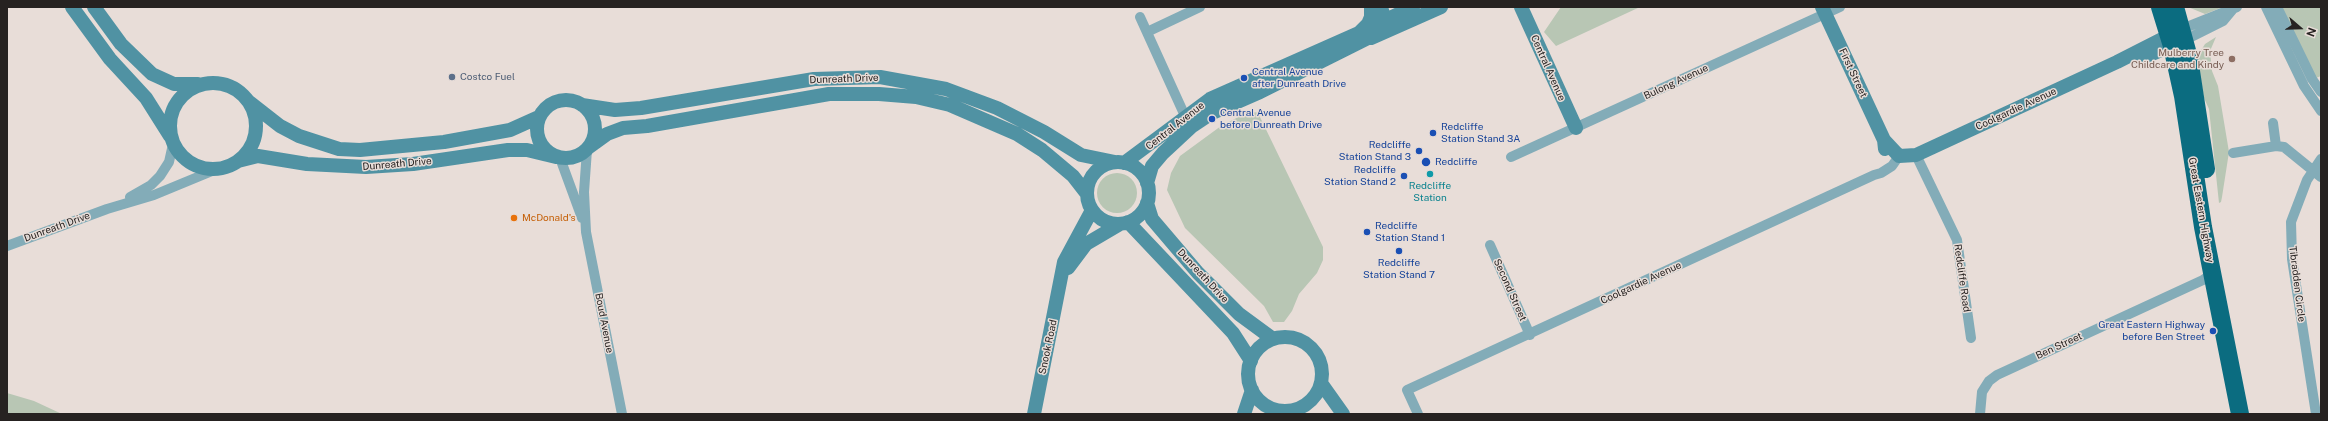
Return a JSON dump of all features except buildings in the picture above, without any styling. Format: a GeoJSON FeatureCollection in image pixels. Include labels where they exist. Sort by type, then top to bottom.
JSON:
{"type":"FeatureCollection","features":[{"type":"Feature","properties":{"kind":"highway","name":"Great Eastern Highway"},"geometry":{"type":"LineString","coordinates":[[2160,7],[2177,38]]}},
{"type":"Feature","properties":{"kind":"highway","name":"Great Eastern Highway"},"geometry":{"type":"LineString","coordinates":[[2175,7],[2177,38],[2240,414]]}},
{"type":"Feature","properties":{"kind":"highway","name":"Great Eastern Highway"},"geometry":{"type":"LineString","coordinates":[[2216,271],[2253,414]]}},
{"type":"Feature","properties":{"kind":"main road"},"geometry":{"type":"LineString","coordinates":[[72,7],[110,59],[146,98],[182,157],[194,166],[216,169],[238,161],[250,149],[256,133],[255,116],[248,101],[230,86],[217,83],[174,84],[152,74],[121,44],[94,7]]}},
{"type":"Feature","properties":{"kind":"main road"},"geometry":{"type":"LineString","coordinates":[[1379,14],[1395,9],[1410,7]]}},
{"type":"Feature","properties":{"kind":"main road","name":"Central Avenue"},"geometry":{"type":"LineString","coordinates":[[1120,163],[1152,144],[1185,116],[1210,99],[1377,32],[1379,14],[1413,7]]}},
{"type":"Feature","properties":{"kind":"main road","name":"Central Avenue"},"geometry":{"type":"LineString","coordinates":[[1147,183],[1152,166],[1163,153],[1192,127],[1212,113],[1361,38],[1441,7]]}},
{"type":"Feature","properties":{"kind":"main road","name":"Central Avenue"},"geometry":{"type":"LineString","coordinates":[[1521,7],[1580,127]]}},
{"type":"Feature","properties":{"kind":"main road","name":"Central Avenue"},"geometry":{"type":"LineString","coordinates":[[1529,7],[1580,127]]}},
{"type":"Feature","properties":{"kind":"main road","name":"First Street"},"geometry":{"type":"LineString","coordinates":[[1824,10],[1884,140],[1886,153],[1895,158]]}},
{"type":"Feature","properties":{"kind":"main road"},"geometry":{"type":"LineString","coordinates":[[1379,14],[1403,23]]}},
{"type":"Feature","properties":{"kind":"main road","name":"Coolgardie Avenue"},"geometry":{"type":"LineString","coordinates":[[1895,158],[1906,163],[1916,155],[2117,62],[2177,38]]}},
{"type":"Feature","properties":{"kind":"main road","name":"Dunreath Drive"},"geometry":{"type":"LineString","coordinates":[[582,104],[615,110],[641,108],[814,79],[880,77],[953,92],[1004,111],[1044,132],[1081,155],[1120,163]]}},
{"type":"Feature","properties":{"kind":"main road"},"geometry":{"type":"LineString","coordinates":[[172,141],[170,120],[175,104],[187,92],[202,84]]}},
{"type":"Feature","properties":{"kind":"main road","name":"Dunreath Drive"},"geometry":{"type":"LineString","coordinates":[[588,148],[607,134],[623,128],[647,126],[829,94],[879,94],[916,97],[950,105],[1017,134],[1042,150],[1073,176],[1087,194]]}},
{"type":"Feature","properties":{"kind":"main road"},"geometry":{"type":"LineString","coordinates":[[563,100],[573,100],[582,104],[594,119],[594,138],[588,148],[574,158],[558,158],[541,145],[537,136],[539,117],[553,103],[563,100]]}},
{"type":"Feature","properties":{"kind":"main road","name":"Dunreath Drive"},"geometry":{"type":"LineString","coordinates":[[248,101],[280,126],[299,136],[339,148],[360,150],[444,142],[510,130],[539,117]]}},
{"type":"Feature","properties":{"kind":"main road","name":"Dunreath Drive"},"geometry":{"type":"LineString","coordinates":[[238,161],[265,157],[306,164],[366,167],[413,164],[508,150],[527,150],[558,158]]}},
{"type":"Feature","properties":{"kind":"main road"},"geometry":{"type":"LineString","coordinates":[[1120,163],[1138,170],[1147,183],[1147,203],[1139,215],[1124,223],[1104,221],[1092,210],[1087,194],[1088,185],[1095,173],[1106,164],[1120,163]]}},
{"type":"Feature","properties":{"kind":"main road","name":"Dunreath Drive"},"geometry":{"type":"LineString","coordinates":[[1147,203],[1152,219],[1198,273],[1239,314],[1273,339]]}},
{"type":"Feature","properties":{"kind":"main road","name":"Snook Road"},"geometry":{"type":"LineString","coordinates":[[1034,414],[1062,279],[1064,262],[1092,210]]}},
{"type":"Feature","properties":{"kind":"main road","name":"Dunreath Drive"},"geometry":{"type":"LineString","coordinates":[[1124,223],[1234,333],[1251,361]]}},
{"type":"Feature","properties":{"kind":"main road","name":"Snook Road"},"geometry":{"type":"LineString","coordinates":[[1062,279],[1086,244],[1124,223]]}},
{"type":"Feature","properties":{"kind":"main road"},"geometry":{"type":"LineString","coordinates":[[1289,337],[1299,340],[1310,347],[1320,363],[1321,383],[1307,411],[1281,412],[1264,404],[1252,390],[1249,380],[1251,361],[1256,352],[1273,339],[1289,337]]}},
{"type":"Feature","properties":{"kind":"main road"},"geometry":{"type":"LineString","coordinates":[[1321,383],[1343,414]]}},
{"type":"Feature","properties":{"kind":"main road"},"geometry":{"type":"LineString","coordinates":[[1244,414],[1252,390]]}},
{"type":"Feature","properties":{"kind":"street"},"geometry":{"type":"LineString","coordinates":[[1147,32],[1200,7]]}},
{"type":"Feature","properties":{"kind":"street","name":"Bulong Avenue"},"geometry":{"type":"LineString","coordinates":[[1511,156],[1580,127],[1824,10],[1840,7]]}},
{"type":"Feature","properties":{"kind":"street"},"geometry":{"type":"LineString","coordinates":[[2266,7],[2304,86],[2321,111]]}},
{"type":"Feature","properties":{"kind":"street"},"geometry":{"type":"LineString","coordinates":[[2277,7],[2312,79],[2321,92]]}},
{"type":"Feature","properties":{"kind":"street","name":"Coolgardie Avenue"},"geometry":{"type":"LineString","coordinates":[[2177,38],[2220,12],[2235,8]]}},
{"type":"Feature","properties":{"kind":"street"},"geometry":{"type":"LineString","coordinates":[[1140,17],[1185,116]]}},
{"type":"Feature","properties":{"kind":"street"},"geometry":{"type":"LineString","coordinates":[[2273,123],[2276,146]]}},
{"type":"Feature","properties":{"kind":"street","name":"Dunreath Drive"},"geometry":{"type":"LineString","coordinates":[[107,209],[151,185],[160,176],[169,162],[172,141]]}},
{"type":"Feature","properties":{"kind":"street"},"geometry":{"type":"LineString","coordinates":[[2233,153],[2276,146],[2293,152],[2317,173]]}},
{"type":"Feature","properties":{"kind":"street","name":"Boud Avenue"},"geometry":{"type":"LineString","coordinates":[[588,148],[584,192],[586,232],[622,414]]}},
{"type":"Feature","properties":{"kind":"street","name":"Redcliffe Road"},"geometry":{"type":"LineString","coordinates":[[1916,155],[1957,240],[1971,338]]}},
{"type":"Feature","properties":{"kind":"street","name":"Boud Avenue"},"geometry":{"type":"LineString","coordinates":[[558,158],[586,232]]}},
{"type":"Feature","properties":{"kind":"street","name":"Coolgardie Avenue"},"geometry":{"type":"LineString","coordinates":[[1418,414],[1407,390],[1530,335],[1874,175],[1888,170],[1895,158]]}},
{"type":"Feature","properties":{"kind":"street","name":"Tibradden Circle"},"geometry":{"type":"LineString","coordinates":[[2317,408],[2292,259],[2291,222],[2297,201],[2317,173],[2321,159]]}},
{"type":"Feature","properties":{"kind":"street","name":"Dunreath Drive"},"geometry":{"type":"LineString","coordinates":[[7,246],[107,209],[154,195],[216,169]]}},
{"type":"Feature","properties":{"kind":"street","name":"Second Street"},"geometry":{"type":"LineString","coordinates":[[1490,245],[1530,335]]}},
{"type":"Feature","properties":{"kind":"street","name":"Ben Street"},"geometry":{"type":"LineString","coordinates":[[1980,414],[1980,401],[1987,384],[2004,371],[2203,280],[2216,271]]}},
{"type":"Feature","properties":{"kind":"green space"},"geometry":{"type":"Polygon","coordinates":[[[1561,7],[1640,7],[1556,46],[1544,32],[1561,7]]]}},
{"type":"Feature","properties":{"kind":"green space"},"geometry":{"type":"Polygon","coordinates":[[[2188,7],[2223,7],[2205,14],[2188,7]]]}},
{"type":"Feature","properties":{"kind":"green space"},"geometry":{"type":"Polygon","coordinates":[[[2281,7],[2321,7],[2321,76],[2316,78],[2281,7]]]}},
{"type":"Feature","properties":{"kind":"green space"},"geometry":{"type":"Polygon","coordinates":[[[2216,37],[2210,51],[2212,71],[2218,86],[2229,152],[2222,197],[2221,202],[2219,203],[2209,109],[2204,98],[2197,57],[2205,44],[2216,37]]]}},
{"type":"Feature","properties":{"kind":"green space"},"geometry":{"type":"Polygon","coordinates":[[[1250,111],[1258,113],[1323,247],[1323,260],[1317,273],[1299,294],[1292,311],[1284,322],[1273,322],[1264,306],[1185,228],[1167,190],[1171,173],[1180,156],[1221,126],[1250,111]]]}},
{"type":"Feature","properties":{"kind":"green space"},"geometry":{"type":"Polygon","coordinates":[[[1121,173],[1128,176],[1134,182],[1137,193],[1136,201],[1128,210],[1121,213],[1113,213],[1106,210],[1098,201],[1097,189],[1100,182],[1109,174],[1121,173]]]}},
{"type":"Feature","properties":{"kind":"green space"},"geometry":{"type":"Polygon","coordinates":[[[7,393],[34,401],[62,414],[7,414],[7,393]]]}},
{"type":"Feature","properties":{"kind":"place","name":"Mulberry Tree Childcare and Kindy"},"geometry":{"type":"Point","coordinates":[2232,59]}},
{"type":"Feature","properties":{"kind":"place","name":"Costco Fuel"},"geometry":{"type":"Point","coordinates":[452,77]}},
{"type":"Feature","properties":{"kind":"place","name":"Central Avenue after Dunreath Drive"},"geometry":{"type":"Point","coordinates":[1244,78]}},
{"type":"Feature","properties":{"kind":"place","name":"Central Avenue before Dunreath Drive"},"geometry":{"type":"Point","coordinates":[1212,119]}},
{"type":"Feature","properties":{"kind":"place","name":"Redcliffe Station Stand 3A"},"geometry":{"type":"Point","coordinates":[1433,133]}},
{"type":"Feature","properties":{"kind":"place","name":"Redcliffe Station Stand 3"},"geometry":{"type":"Point","coordinates":[1419,151]}},
{"type":"Feature","properties":{"kind":"place","name":"Redcliffe"},"geometry":{"type":"Point","coordinates":[1426,162]}},
{"type":"Feature","properties":{"kind":"place","name":"Redcliffe Station"},"geometry":{"type":"Point","coordinates":[1430,174]}},
{"type":"Feature","properties":{"kind":"place","name":"Redcliffe Station Stand 2"},"geometry":{"type":"Point","coordinates":[1404,176]}},
{"type":"Feature","properties":{"kind":"place","name":"McDonald's"},"geometry":{"type":"Point","coordinates":[514,218]}},
{"type":"Feature","properties":{"kind":"place","name":"Redcliffe Station Stand 1"},"geometry":{"type":"Point","coordinates":[1367,232]}},
{"type":"Feature","properties":{"kind":"place","name":"Redcliffe Station Stand 7"},"geometry":{"type":"Point","coordinates":[1399,251]}},
{"type":"Feature","properties":{"kind":"place","name":"Great Eastern Highway before Ben Street"},"geometry":{"type":"Point","coordinates":[2213,331]}}]}
